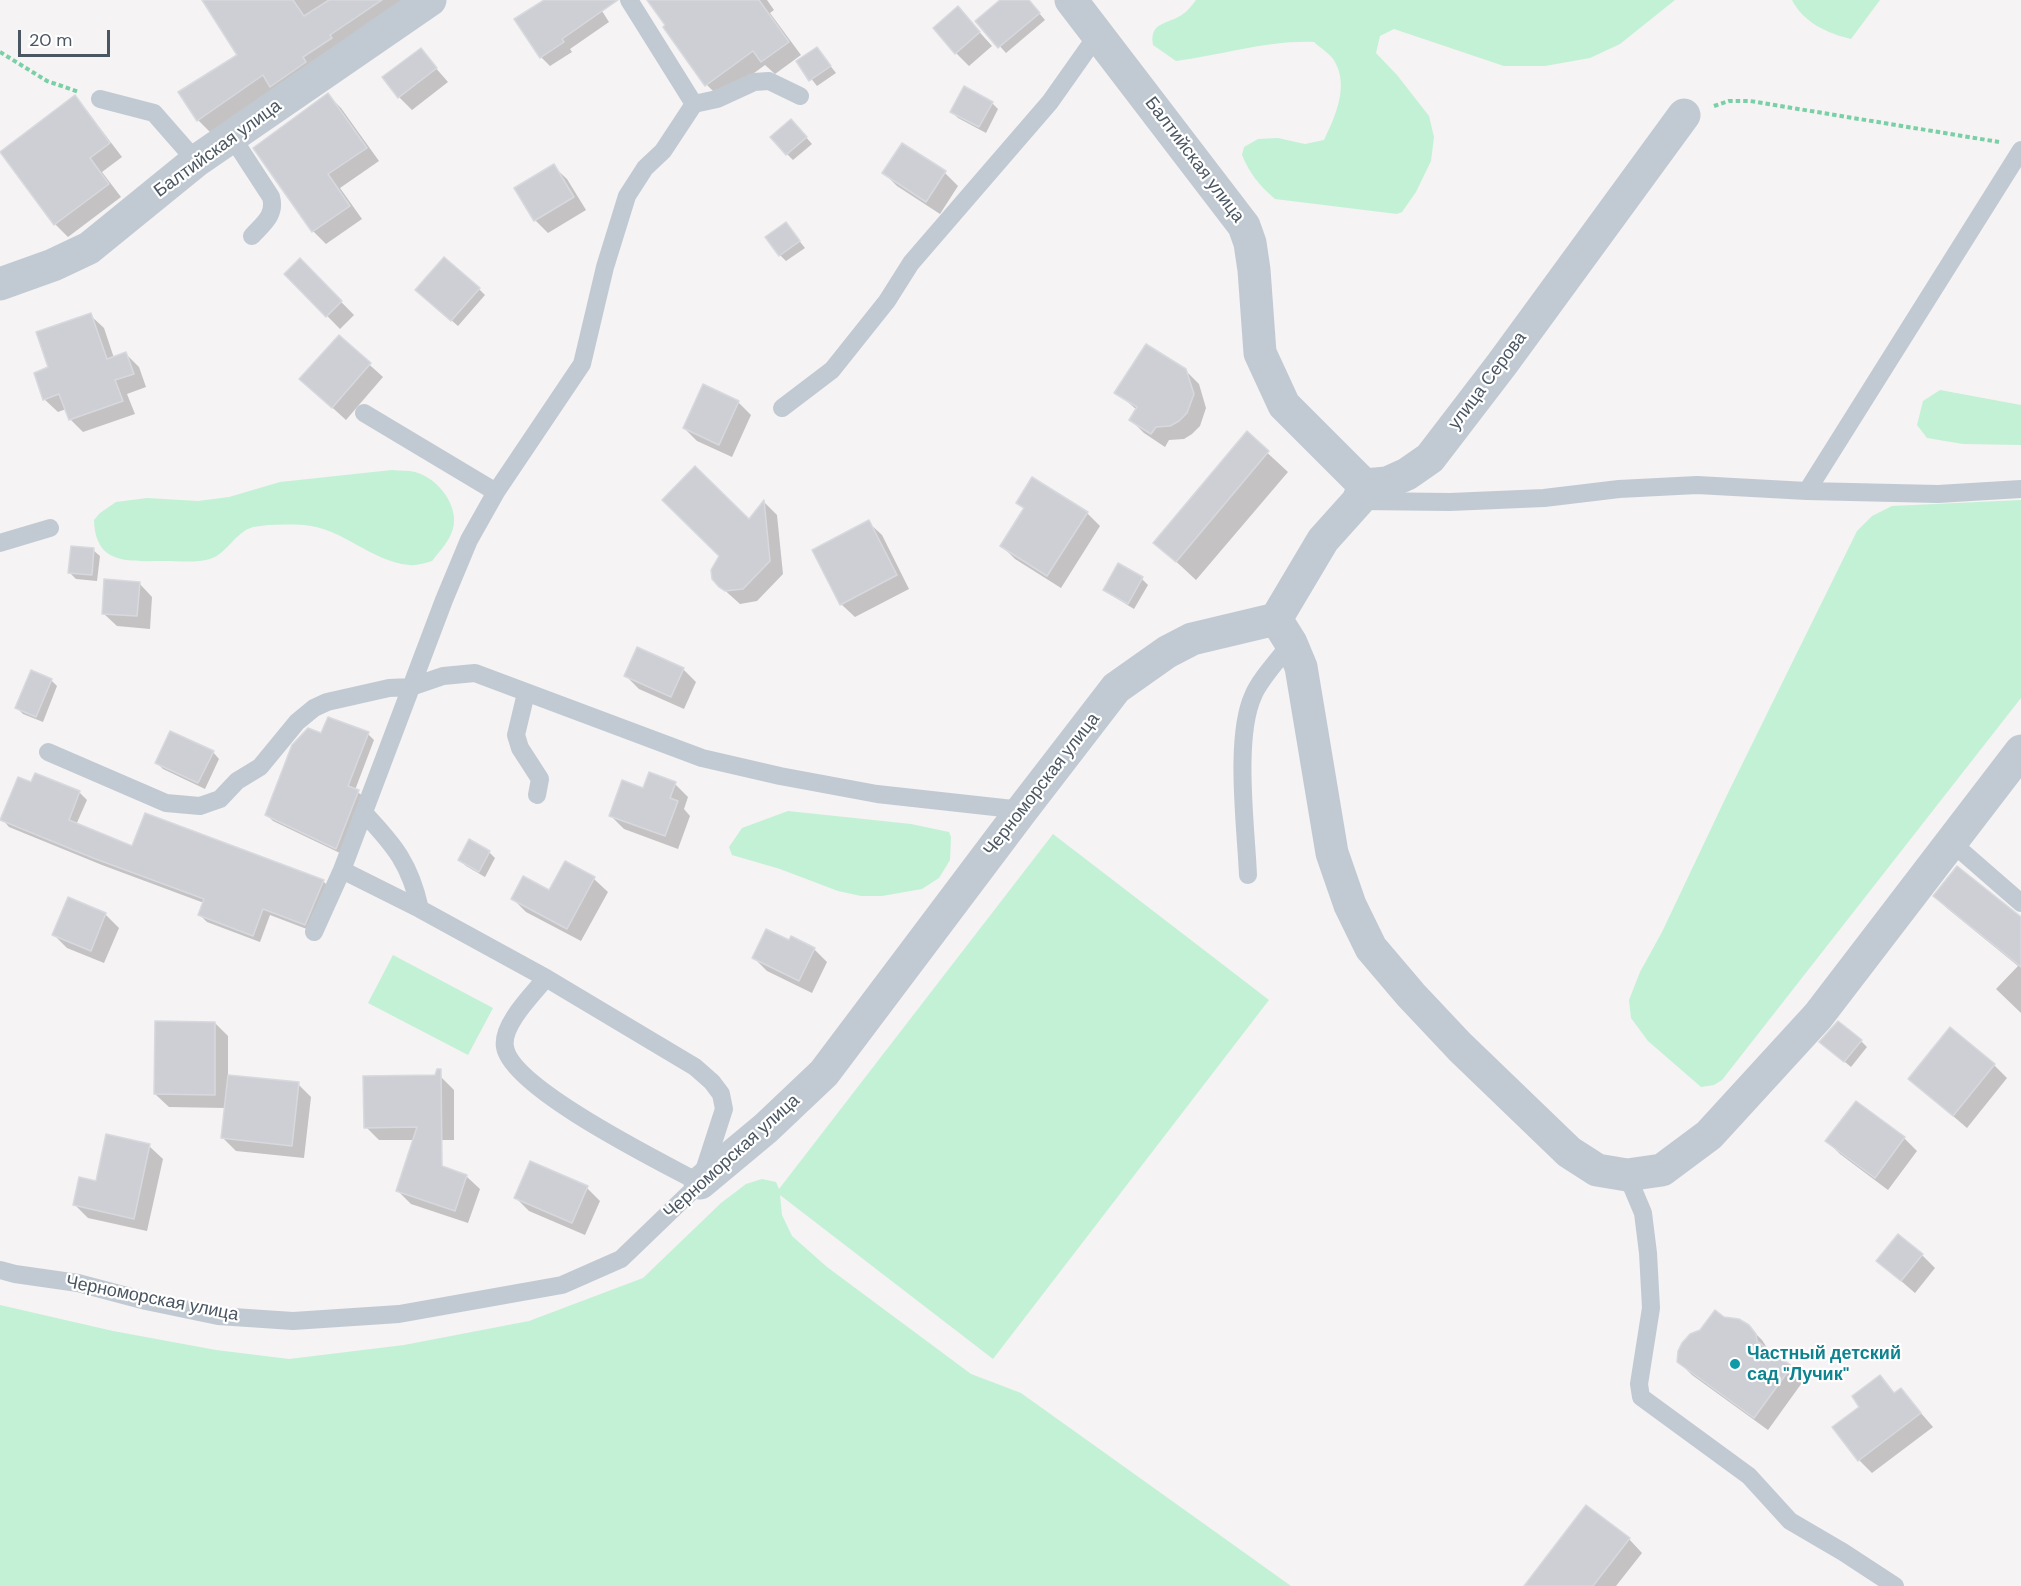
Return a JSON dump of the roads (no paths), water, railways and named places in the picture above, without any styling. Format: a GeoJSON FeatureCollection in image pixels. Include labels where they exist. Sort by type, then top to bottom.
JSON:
{"type":"FeatureCollection","features":[{"type":"Feature","properties":{"kind":"street","name":"Балтийская улица"},"geometry":{"type":"LineString","coordinates":[[0,284],[53,265],[88,248],[196,161],[430,0]]}},
{"type":"Feature","properties":{"kind":"street","name":"Балтийская улица"},"geometry":{"type":"LineString","coordinates":[[1071,0],[1244,226],[1250,243],[1254,270],[1260,353],[1284,405],[1361,493]]}},
{"type":"Feature","properties":{"kind":"street","name":"улица Серова"},"geometry":{"type":"LineString","coordinates":[[1361,493],[1407,474],[1430,458],[1502,364],[1684,115]]}},
{"type":"Feature","properties":{"kind":"street"},"geometry":{"type":"LineString","coordinates":[[1361,493],[1323,540],[1284,631],[1301,667],[1332,853],[1350,905],[1371,948],[1411,996],[1569,1152],[1597,1170],[1627,1175],[1662,1170],[1709,1135],[1818,1016],[2021,751]]}},
{"type":"Feature","properties":{"kind":"street","name":"Черноморская улица"},"geometry":{"type":"LineString","coordinates":[[700,1183],[766,1128],[824,1073],[1116,688],[1167,652],[1192,639],[1284,631]]}},
{"type":"Feature","properties":{"kind":"lane"},"geometry":{"type":"LineString","coordinates":[[629,0],[694,104]]}},
{"type":"Feature","properties":{"kind":"lane"},"geometry":{"type":"LineString","coordinates":[[782,408],[832,370],[887,301],[911,263],[1050,102],[1098,34]]}},
{"type":"Feature","properties":{"kind":"lane"},"geometry":{"type":"LineString","coordinates":[[314,932],[342,870],[469,540],[496,492],[582,364],[605,267],[627,196],[645,168],[663,151],[694,104],[717,99],[754,82],[769,81],[800,96]]}},
{"type":"Feature","properties":{"kind":"lane"},"geometry":{"type":"LineString","coordinates":[[100,99],[154,113],[196,161]]}},
{"type":"Feature","properties":{"kind":"lane"},"geometry":{"type":"LineString","coordinates":[[232,137],[271,197],[273,204],[270,216],[252,236]]}},
{"type":"Feature","properties":{"kind":"lane"},"geometry":{"type":"LineString","coordinates":[[1807,491],[2021,150]]}},
{"type":"Feature","properties":{"kind":"lane"},"geometry":{"type":"LineString","coordinates":[[364,413],[496,492]]}},
{"type":"Feature","properties":{"kind":"lane"},"geometry":{"type":"LineString","coordinates":[[1361,493],[1450,502],[1520,499],[1619,489],[1697,486],[1938,494],[2021,489]]}},
{"type":"Feature","properties":{"kind":"lane"},"geometry":{"type":"LineString","coordinates":[[0,543],[50,528]]}},
{"type":"Feature","properties":{"kind":"lane"},"geometry":{"type":"LineString","coordinates":[[1248,875],[1243,750],[1248,713],[1253,694],[1284,631]]}},
{"type":"Feature","properties":{"kind":"lane"},"geometry":{"type":"LineString","coordinates":[[48,752],[166,803],[200,806],[220,799],[237,781],[260,767],[297,722],[314,708],[327,702],[389,688],[411,687],[443,676],[475,673],[702,758],[780,776],[877,794],[1022,810]]}},
{"type":"Feature","properties":{"kind":"lane"},"geometry":{"type":"LineString","coordinates":[[526,693],[516,735],[520,748],[540,779],[537,795]]}},
{"type":"Feature","properties":{"kind":"lane"},"geometry":{"type":"LineString","coordinates":[[364,813],[390,841],[405,863],[414,881],[420,909]]}},
{"type":"Feature","properties":{"kind":"lane"},"geometry":{"type":"LineString","coordinates":[[1951,842],[2021,903]]}},
{"type":"Feature","properties":{"kind":"lane"},"geometry":{"type":"LineString","coordinates":[[342,870],[420,909],[546,978],[695,1067],[712,1082],[721,1094],[724,1109],[700,1183],[591,1123],[534,1085],[509,1061],[504,1044],[512,1020],[546,978]]}},
{"type":"Feature","properties":{"kind":"lane"},"geometry":{"type":"LineString","coordinates":[[1627,1175],[1643,1213],[1648,1252],[1651,1308],[1639,1384],[1641,1397],[1749,1476],[1790,1521],[1844,1552],[1895,1586]]}},
{"type":"Feature","properties":{"kind":"lane","name":"Черноморская улица"},"geometry":{"type":"LineString","coordinates":[[0,1270],[78,1283],[146,1301],[218,1316],[293,1321],[399,1314],[562,1285],[621,1258],[700,1183]]}},
{"type":"Feature","properties":{"kind":"place","name":"Частный детский сад \"Лучик\""},"geometry":{"type":"Point","coordinates":[1735,1364]}}]}
